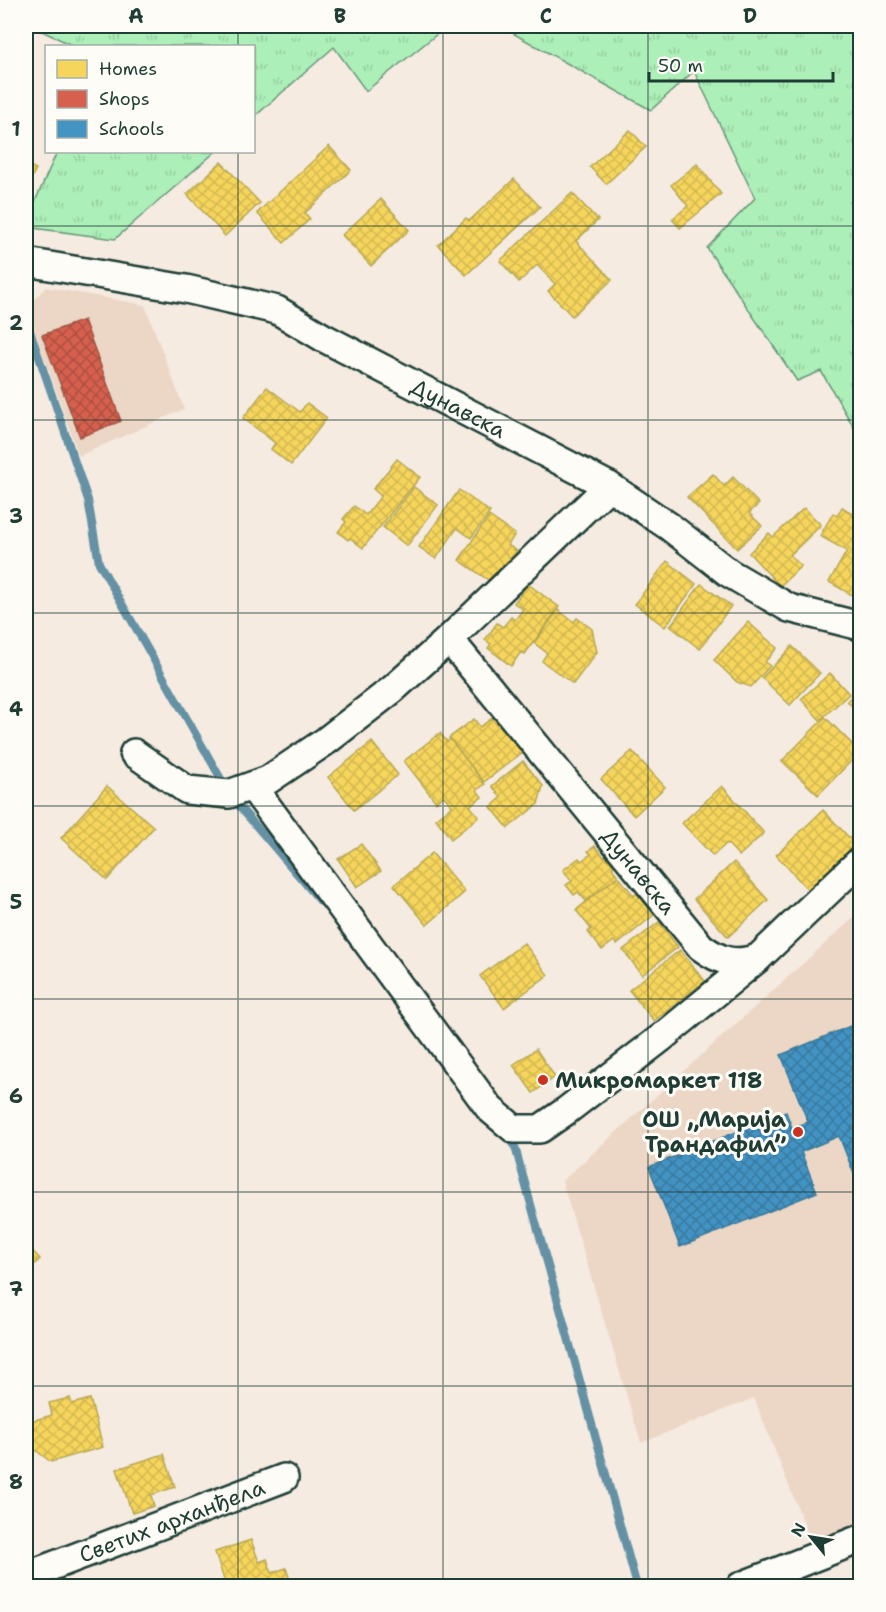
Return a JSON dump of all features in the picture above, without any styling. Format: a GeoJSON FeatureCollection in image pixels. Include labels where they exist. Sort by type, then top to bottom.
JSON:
{"type":"FeatureCollection","features":[{"type":"Feature","properties":{"kind":"street","name":"Дунавска"},"geometry":{"type":"LineString","coordinates":[[26,262],[186,289],[277,310],[324,338],[609,486],[670,527],[729,573],[789,608],[861,626]]}},
{"type":"Feature","properties":{"kind":"street"},"geometry":{"type":"LineString","coordinates":[[134,753],[187,790],[229,794],[268,780],[326,741],[393,689],[449,639],[609,486]]}},
{"type":"Feature","properties":{"kind":"street","name":"Дунавска"},"geometry":{"type":"LineString","coordinates":[[449,639],[701,947],[715,957],[732,962],[758,958]]}},
{"type":"Feature","properties":{"kind":"street"},"geometry":{"type":"LineString","coordinates":[[252,786],[490,1109],[514,1129],[540,1129],[661,1038],[758,958],[861,861]]}},
{"type":"Feature","properties":{"kind":"street","name":"Светих арханђела"},"geometry":{"type":"LineString","coordinates":[[26,1576],[284,1478]]}},
{"type":"Feature","properties":{"kind":"street"},"geometry":{"type":"LineString","coordinates":[[741,1587],[861,1539]]}},
{"type":"Feature","properties":{"kind":"shaded area"},"geometry":{"type":"Polygon","coordinates":[[[46,287],[145,305],[184,409],[79,456],[32,323],[26,318],[26,308],[46,287]]]}},
{"type":"Feature","properties":{"kind":"shaded area"},"geometry":{"type":"Polygon","coordinates":[[[860,912],[860,1533],[815,1551],[754,1398],[641,1443],[562,1181],[860,912]]]}},
{"type":"Feature","properties":{"kind":"green space"},"geometry":{"type":"Polygon","coordinates":[[[31,26],[447,26],[366,91],[334,47],[255,116],[255,45],[72,45],[31,26]]]}},
{"type":"Feature","properties":{"kind":"green space"},"geometry":{"type":"Polygon","coordinates":[[[500,26],[860,26],[860,438],[821,371],[797,381],[707,248],[755,198],[694,71],[651,110],[500,26]]]}},
{"type":"Feature","properties":{"kind":"green space"},"geometry":{"type":"Polygon","coordinates":[[[57,153],[214,153],[115,239],[26,227],[26,222],[57,153]]]}},
{"type":"Feature","properties":{"kind":"building: Homes"},"geometry":{"type":"Polygon","coordinates":[[[630,130],[646,147],[606,184],[590,167],[630,130]]]}},
{"type":"Feature","properties":{"kind":"building: Homes"},"geometry":{"type":"Polygon","coordinates":[[[329,146],[351,170],[305,213],[310,219],[284,243],[257,213],[329,146]]]}},
{"type":"Feature","properties":{"kind":"building: Homes"},"geometry":{"type":"Polygon","coordinates":[[[221,162],[260,203],[225,236],[187,194],[221,162]]]}},
{"type":"Feature","properties":{"kind":"building: Homes"},"geometry":{"type":"Polygon","coordinates":[[[26,164],[36,169],[26,189],[26,164]]]}},
{"type":"Feature","properties":{"kind":"building: Homes"},"geometry":{"type":"Polygon","coordinates":[[[697,164],[721,194],[680,228],[672,219],[688,206],[671,185],[697,164]]]}},
{"type":"Feature","properties":{"kind":"building: Homes"},"geometry":{"type":"Polygon","coordinates":[[[514,179],[540,207],[466,275],[438,245],[466,218],[469,221],[514,179]]]}},
{"type":"Feature","properties":{"kind":"building: Homes"},"geometry":{"type":"Polygon","coordinates":[[[572,193],[598,220],[576,241],[612,280],[572,316],[548,291],[555,284],[537,265],[519,282],[500,261],[572,193]]]}},
{"type":"Feature","properties":{"kind":"building: Homes"},"geometry":{"type":"Polygon","coordinates":[[[381,199],[409,230],[371,266],[342,235],[381,199]]]}},
{"type":"Feature","properties":{"kind":"building: Homes"},"geometry":{"type":"Polygon","coordinates":[[[267,387],[300,412],[307,403],[327,418],[291,465],[271,449],[275,443],[243,418],[267,387]]]}},
{"type":"Feature","properties":{"kind":"building: Homes"},"geometry":{"type":"Polygon","coordinates":[[[397,459],[420,477],[363,548],[338,532],[346,522],[343,519],[354,506],[366,515],[381,496],[373,489],[397,459]]]}},
{"type":"Feature","properties":{"kind":"building: Homes"},"geometry":{"type":"Polygon","coordinates":[[[713,474],[724,486],[733,477],[759,504],[749,513],[762,526],[737,549],[687,497],[713,474]]]}},
{"type":"Feature","properties":{"kind":"building: Homes"},"geometry":{"type":"Polygon","coordinates":[[[414,487],[438,505],[407,546],[383,527],[414,487]]]}},
{"type":"Feature","properties":{"kind":"building: Homes"},"geometry":{"type":"Polygon","coordinates":[[[459,490],[490,512],[471,538],[457,528],[436,559],[419,547],[459,490]]]}},
{"type":"Feature","properties":{"kind":"building: Homes"},"geometry":{"type":"Polygon","coordinates":[[[842,507],[860,518],[860,579],[852,595],[829,582],[847,551],[820,536],[833,513],[837,516],[842,507]]]}},
{"type":"Feature","properties":{"kind":"building: Homes"},"geometry":{"type":"Polygon","coordinates":[[[804,508],[821,525],[790,555],[801,566],[780,586],[749,553],[769,533],[773,537],[804,508]]]}},
{"type":"Feature","properties":{"kind":"building: Homes"},"geometry":{"type":"Polygon","coordinates":[[[489,516],[515,534],[508,545],[517,551],[494,584],[459,560],[489,516]]]}},
{"type":"Feature","properties":{"kind":"building: Homes"},"geometry":{"type":"Polygon","coordinates":[[[667,561],[696,584],[665,627],[635,604],[667,561]]]}},
{"type":"Feature","properties":{"kind":"building: Homes"},"geometry":{"type":"Polygon","coordinates":[[[528,584],[559,607],[525,654],[521,652],[511,666],[488,648],[491,644],[485,640],[497,623],[503,627],[511,617],[515,620],[523,609],[514,603],[528,584]]]}},
{"type":"Feature","properties":{"kind":"building: Homes"},"geometry":{"type":"Polygon","coordinates":[[[701,584],[731,606],[700,649],[670,626],[701,584]]]}},
{"type":"Feature","properties":{"kind":"building: Homes"},"geometry":{"type":"Polygon","coordinates":[[[558,610],[574,622],[577,618],[592,629],[597,652],[573,684],[542,661],[547,653],[534,643],[558,610]]]}},
{"type":"Feature","properties":{"kind":"building: Homes"},"geometry":{"type":"Polygon","coordinates":[[[748,622],[777,648],[765,662],[770,666],[751,687],[737,682],[714,660],[748,622]]]}},
{"type":"Feature","properties":{"kind":"building: Homes"},"geometry":{"type":"Polygon","coordinates":[[[792,646],[820,673],[790,705],[762,678],[792,646]]]}},
{"type":"Feature","properties":{"kind":"building: Homes"},"geometry":{"type":"Polygon","coordinates":[[[830,673],[849,694],[820,720],[801,699],[830,673]]]}},
{"type":"Feature","properties":{"kind":"building: Homes"},"geometry":{"type":"Polygon","coordinates":[[[860,688],[860,714],[847,701],[860,688]]]}},
{"type":"Feature","properties":{"kind":"building: Homes"},"geometry":{"type":"Polygon","coordinates":[[[500,712],[528,748],[484,782],[449,738],[474,719],[480,727],[500,712]]]}},
{"type":"Feature","properties":{"kind":"building: Homes"},"geometry":{"type":"Polygon","coordinates":[[[825,717],[860,752],[818,795],[782,761],[825,717]]]}},
{"type":"Feature","properties":{"kind":"building: Homes"},"geometry":{"type":"Polygon","coordinates":[[[440,733],[447,742],[450,739],[485,784],[477,790],[482,797],[470,806],[479,817],[451,839],[436,819],[452,806],[444,796],[436,802],[404,761],[440,733]]]}},
{"type":"Feature","properties":{"kind":"building: Homes"},"geometry":{"type":"Polygon","coordinates":[[[372,742],[398,775],[354,810],[328,777],[372,742]]]}},
{"type":"Feature","properties":{"kind":"building: Homes"},"geometry":{"type":"Polygon","coordinates":[[[632,751],[665,787],[634,816],[601,779],[632,751]]]}},
{"type":"Feature","properties":{"kind":"building: Homes"},"geometry":{"type":"Polygon","coordinates":[[[523,761],[543,786],[538,804],[508,828],[491,807],[501,798],[492,786],[523,761]]]}},
{"type":"Feature","properties":{"kind":"building: Homes"},"geometry":{"type":"Polygon","coordinates":[[[107,786],[154,827],[107,880],[61,838],[107,786]]]}},
{"type":"Feature","properties":{"kind":"building: Homes"},"geometry":{"type":"Polygon","coordinates":[[[722,786],[764,833],[739,856],[727,843],[713,856],[682,823],[722,786]]]}},
{"type":"Feature","properties":{"kind":"building: Homes"},"geometry":{"type":"Polygon","coordinates":[[[823,810],[858,847],[810,892],[776,855],[823,810]]]}},
{"type":"Feature","properties":{"kind":"building: Homes"},"geometry":{"type":"Polygon","coordinates":[[[361,844],[381,871],[357,887],[338,859],[361,844]]]}},
{"type":"Feature","properties":{"kind":"building: Homes"},"geometry":{"type":"Polygon","coordinates":[[[595,846],[614,866],[612,868],[618,876],[586,901],[578,892],[574,895],[566,885],[572,881],[563,870],[579,858],[581,861],[591,854],[588,851],[595,846]]]}},
{"type":"Feature","properties":{"kind":"building: Homes"},"geometry":{"type":"Polygon","coordinates":[[[432,853],[465,892],[427,925],[394,885],[432,853]]]}},
{"type":"Feature","properties":{"kind":"building: Homes"},"geometry":{"type":"Polygon","coordinates":[[[734,862],[768,900],[728,937],[694,899],[734,862]]]}},
{"type":"Feature","properties":{"kind":"building: Homes"},"geometry":{"type":"Polygon","coordinates":[[[618,876],[634,896],[637,893],[654,915],[617,945],[614,941],[602,950],[588,932],[591,929],[576,910],[618,876]]]}},
{"type":"Feature","properties":{"kind":"building: Homes"},"geometry":{"type":"Polygon","coordinates":[[[659,922],[678,947],[642,975],[623,950],[659,922]]]}},
{"type":"Feature","properties":{"kind":"building: Homes"},"geometry":{"type":"Polygon","coordinates":[[[524,943],[548,975],[504,1008],[480,976],[524,943]]]}},
{"type":"Feature","properties":{"kind":"building: Homes"},"geometry":{"type":"Polygon","coordinates":[[[680,950],[705,981],[654,1021],[629,990],[680,950]]]}},
{"type":"Feature","properties":{"kind":"building: Homes"},"geometry":{"type":"Polygon","coordinates":[[[536,1049],[555,1077],[533,1093],[513,1065],[536,1049]]]}},
{"type":"Feature","properties":{"kind":"building: Homes"},"geometry":{"type":"Polygon","coordinates":[[[26,1244],[40,1259],[26,1273],[26,1244]]]}},
{"type":"Feature","properties":{"kind":"building: Homes"},"geometry":{"type":"Polygon","coordinates":[[[70,1398],[72,1404],[90,1399],[103,1447],[51,1462],[34,1449],[26,1452],[26,1412],[28,1422],[52,1415],[49,1403],[70,1398]]]}},
{"type":"Feature","properties":{"kind":"building: Homes"},"geometry":{"type":"Polygon","coordinates":[[[164,1454],[175,1487],[151,1495],[154,1506],[132,1513],[117,1469],[164,1454]]]}},
{"type":"Feature","properties":{"kind":"building: Homes"},"geometry":{"type":"Polygon","coordinates":[[[251,1540],[259,1562],[267,1559],[272,1573],[286,1568],[292,1586],[226,1586],[215,1552],[251,1540]]]}},
{"type":"Feature","properties":{"kind":"building: Shops"},"geometry":{"type":"Polygon","coordinates":[[[84,320],[121,421],[80,437],[42,335],[84,320]]]}},
{"type":"Feature","properties":{"kind":"building: Schools","name":"ОШ „Марија Трандафил”"},"geometry":{"type":"Polygon","coordinates":[[[860,1022],[860,1189],[839,1136],[801,1152],[817,1192],[680,1247],[649,1167],[786,1112],[792,1128],[808,1122],[781,1055],[860,1022]]]}},
{"type":"Feature","properties":{"kind":"waterway"},"geometry":{"type":"LineString","coordinates":[[29,328],[88,500],[99,563],[225,786]]}},
{"type":"Feature","properties":{"kind":"waterway"},"geometry":{"type":"LineString","coordinates":[[233,799],[321,902]]}},
{"type":"Feature","properties":{"kind":"waterway"},"geometry":{"type":"LineString","coordinates":[[505,1135],[515,1147],[637,1586]]}},
{"type":"Feature","properties":{"kind":"place","name":"Микромаркет 118"},"geometry":{"type":"Point","coordinates":[543,1080]}},
{"type":"Feature","properties":{"kind":"place","name":"ОШ „Марија Трандафил”"},"geometry":{"type":"Point","coordinates":[798,1132]}}]}
